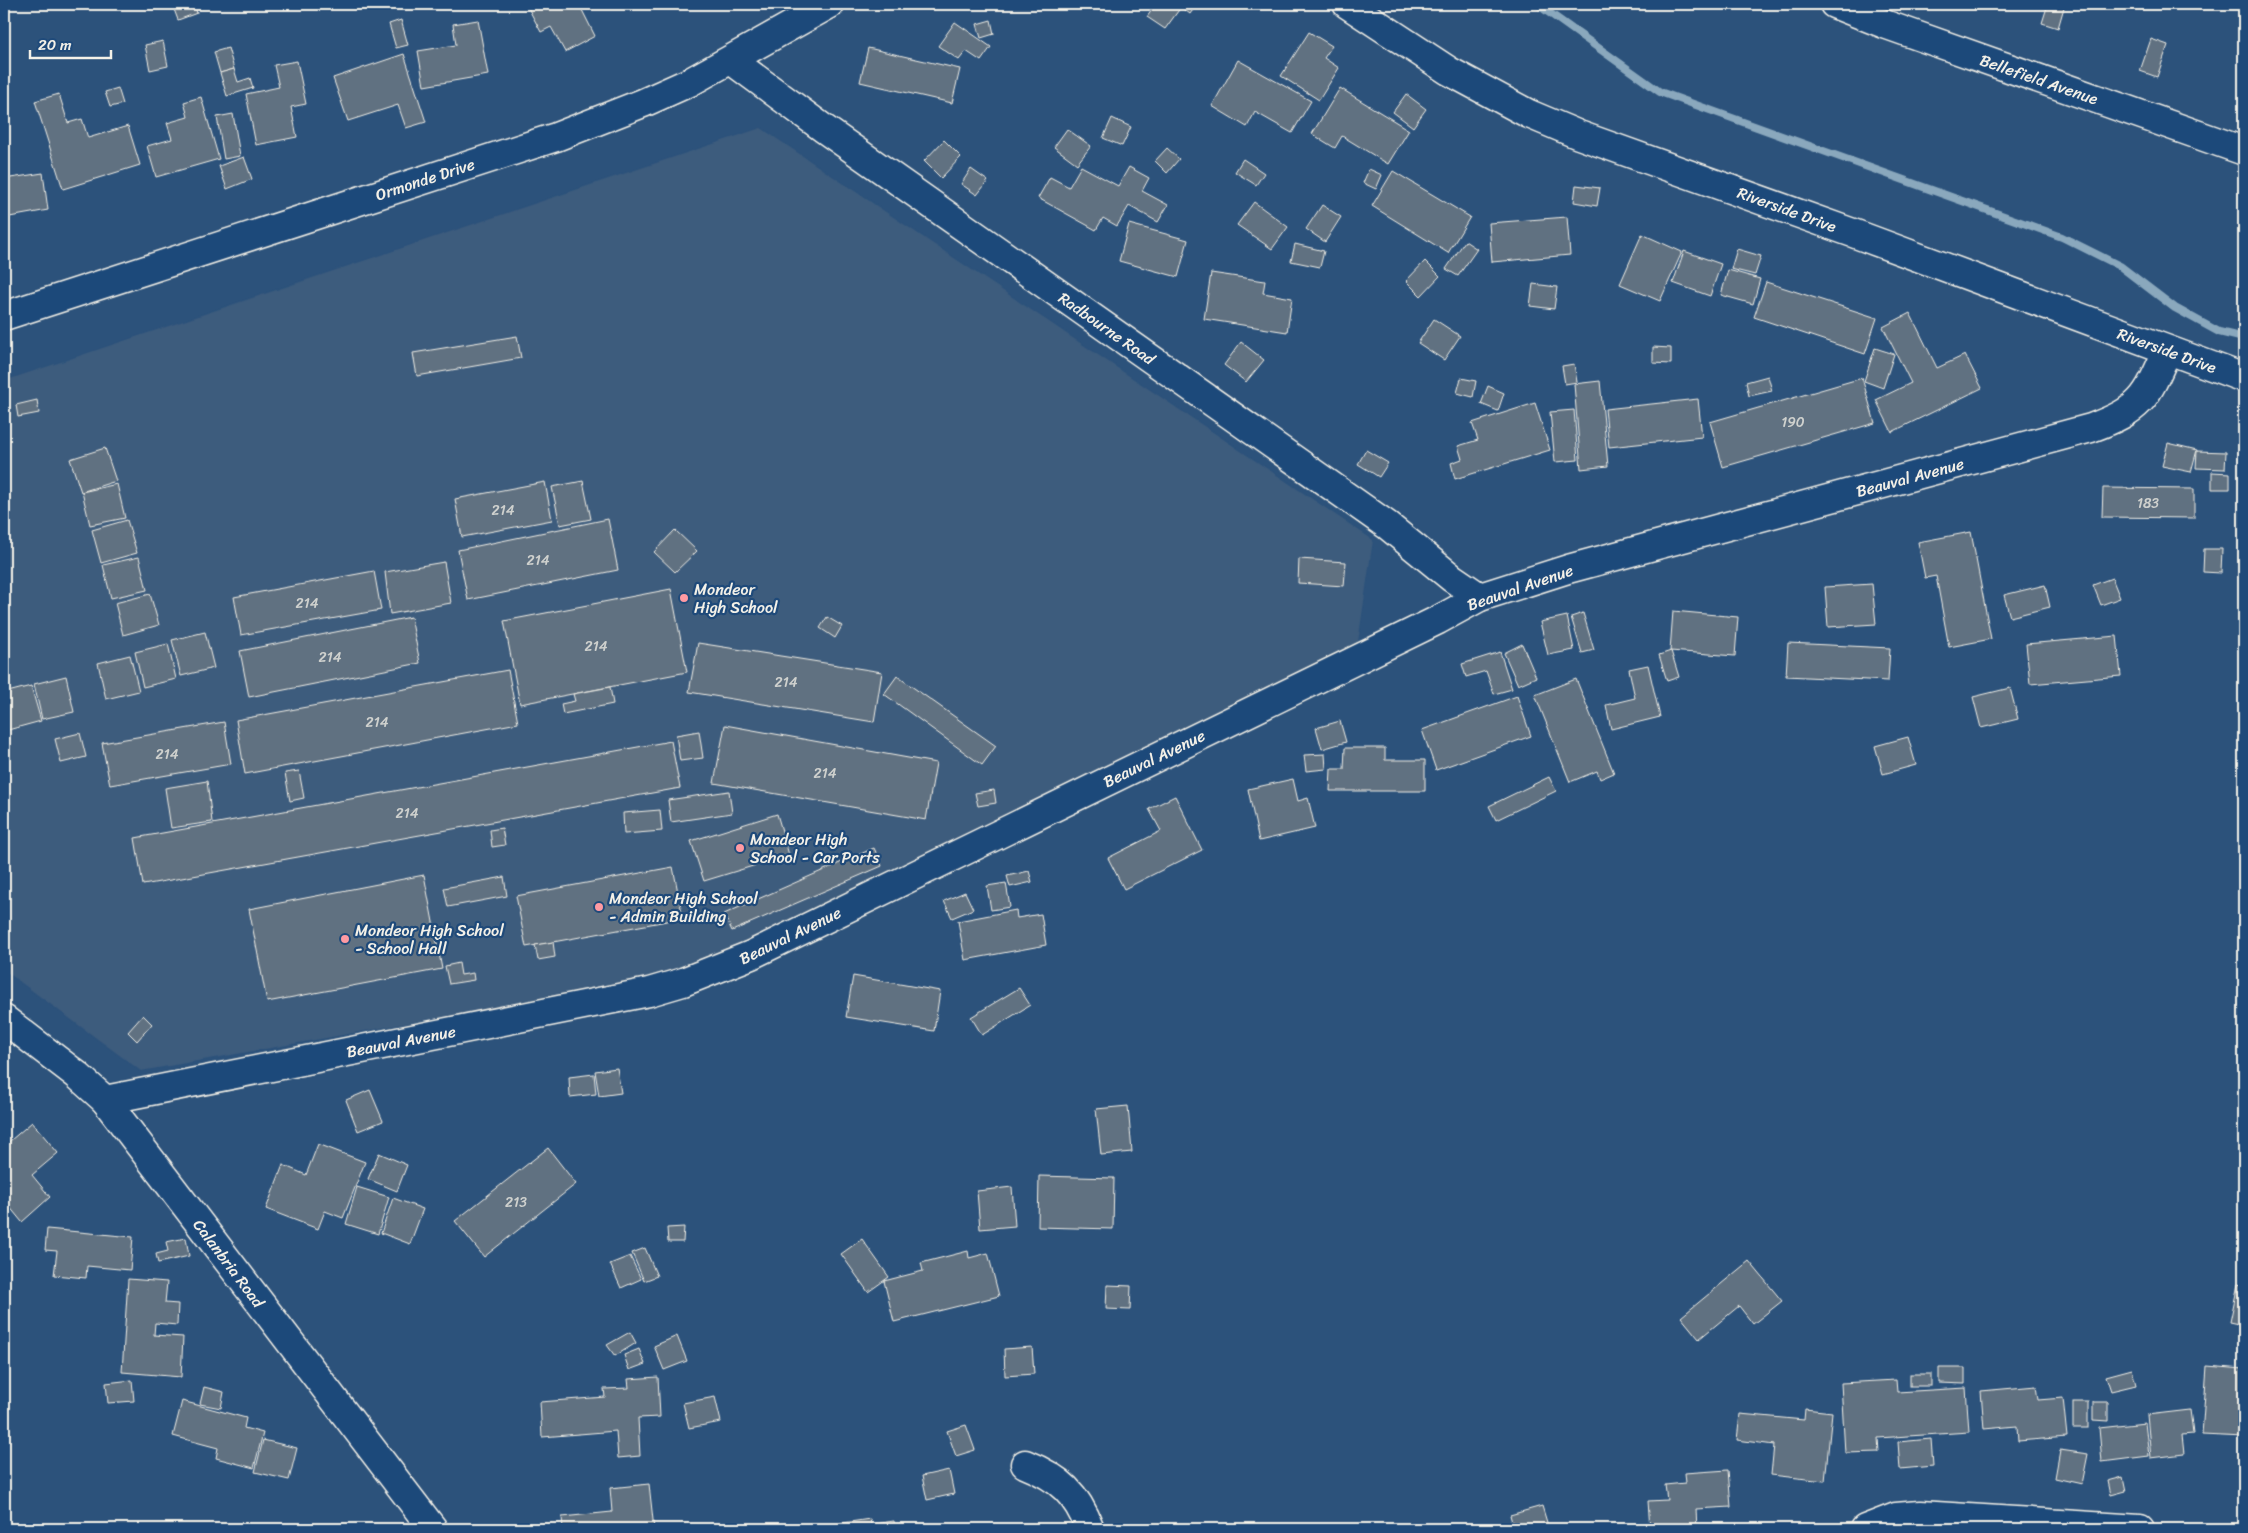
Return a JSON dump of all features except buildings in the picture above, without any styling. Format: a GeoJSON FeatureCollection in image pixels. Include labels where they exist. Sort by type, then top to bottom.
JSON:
{"type":"FeatureCollection","features":[{"type":"Feature","properties":{"kind":"street","name":"Ormonde Drive"},"geometry":{"type":"LineString","coordinates":[[4,316],[556,137],[643,103],[732,60],[830,4]]}},
{"type":"Feature","properties":{"kind":"street","name":"Riverside Drive"},"geometry":{"type":"LineString","coordinates":[[1347,4],[1449,71],[1529,114],[1579,135],[1853,233],[2244,378]]}},
{"type":"Feature","properties":{"kind":"street","name":"Bellefield Avenue"},"geometry":{"type":"LineString","coordinates":[[1834,4],[1906,32],[2244,151]]}},
{"type":"Feature","properties":{"kind":"street","name":"Radbourne Road"},"geometry":{"type":"LineString","coordinates":[[732,60],[823,128],[1387,525],[1452,578],[1480,597]]}},
{"type":"Feature","properties":{"kind":"street","name":"Beauval Avenue"},"geometry":{"type":"LineString","coordinates":[[105,1100],[650,992],[683,982],[751,955],[1438,620],[1480,597],[1568,569],[2091,428],[2130,412],[2142,401],[2167,351]]}},
{"type":"Feature","properties":{"kind":"street","name":"Calanbria Road"},"geometry":{"type":"LineString","coordinates":[[4,1019],[71,1070],[105,1100],[433,1529]]}},
{"type":"Feature","properties":{"kind":"street"},"geometry":{"type":"LineString","coordinates":[[1025,1464],[1058,1480],[1078,1504],[1090,1529]]}},
{"type":"Feature","properties":{"kind":"street"},"geometry":{"type":"LineString","coordinates":[[1865,1529],[1896,1517],[1920,1515],[2140,1529]]}},
{"type":"Feature","properties":{"kind":"shaded area","name":"Mondeor High School"},"geometry":{"type":"Polygon","coordinates":[[[761,128],[1373,540],[1356,656],[712,969],[141,1071],[4,970],[4,381],[761,128]]]}},
{"type":"Feature","properties":{"kind":"waterway"},"geometry":{"type":"LineString","coordinates":[[1537,4],[1660,92],[2062,237],[2120,266],[2175,308],[2219,332],[2244,338]]}},
{"type":"Feature","properties":{"kind":"place","name":"Mondeor High School"},"geometry":{"type":"Point","coordinates":[684,598]}},
{"type":"Feature","properties":{"kind":"place","name":"Mondeor High School - Car Ports"},"geometry":{"type":"Point","coordinates":[740,848]}},
{"type":"Feature","properties":{"kind":"place","name":"Mondeor High School - Admin Building"},"geometry":{"type":"Point","coordinates":[599,907]}},
{"type":"Feature","properties":{"kind":"place","name":"Mondeor High School - School Hall"},"geometry":{"type":"Point","coordinates":[345,939]}}]}
